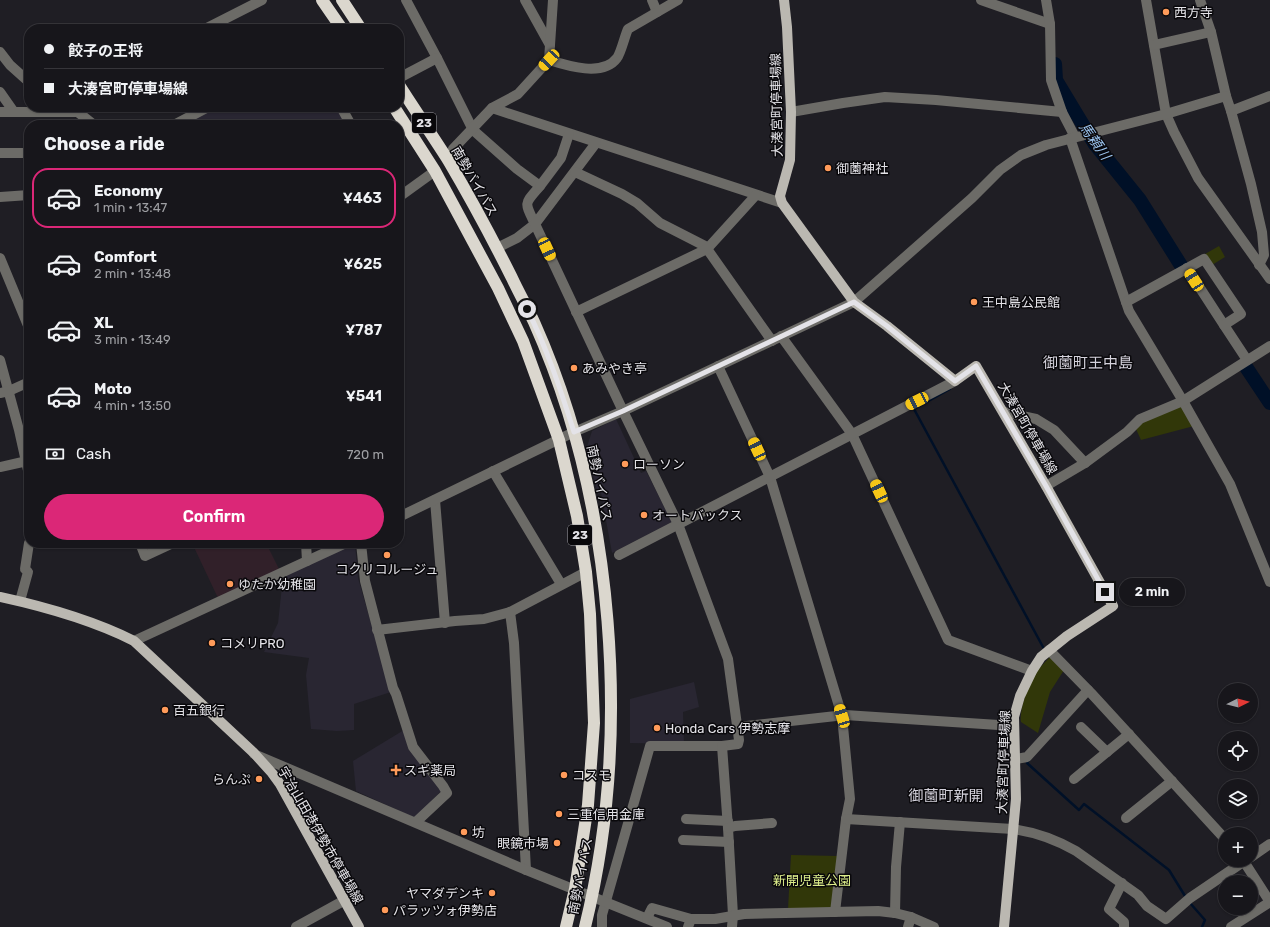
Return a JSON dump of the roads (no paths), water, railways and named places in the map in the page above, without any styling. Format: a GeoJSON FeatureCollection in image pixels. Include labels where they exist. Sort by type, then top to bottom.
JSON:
{"type":"FeatureCollection","features":[{"type":"Feature","properties":{"kind":"highway"},"geometry":{"type":"LineString","coordinates":[[322,0],[339,24]]}},
{"type":"Feature","properties":{"kind":"highway"},"geometry":{"type":"LineString","coordinates":[[342,0],[359,24]]}},
{"type":"Feature","properties":{"kind":"highway","name":"南勢バイパス"},"geometry":{"type":"LineString","coordinates":[[404,93],[448,160],[497,248],[534,322],[560,389],[574,432],[589,494],[596,531],[606,605],[610,685],[610,755],[605,818],[592,896],[585,927]]}},
{"type":"Feature","properties":{"kind":"highway","name":"南勢バイパス"},"geometry":{"type":"LineString","coordinates":[[404,122],[435,170],[498,288],[523,341],[559,440],[577,516],[586,572],[590,614],[594,723],[588,806],[575,889],[566,927]]}},
{"type":"Feature","properties":{"kind":"main road","name":"大湊宮町停車場線"},"geometry":{"type":"LineString","coordinates":[[782,203],[780,196],[790,160],[791,112],[787,27],[784,0]]}},
{"type":"Feature","properties":{"kind":"main road"},"geometry":{"type":"LineString","coordinates":[[782,203],[854,302],[887,326],[955,381]]}},
{"type":"Feature","properties":{"kind":"main road","name":"大湊宮町停車場線"},"geometry":{"type":"LineString","coordinates":[[955,381],[976,366],[1004,412],[1113,606],[1049,650],[1032,671],[1020,696],[1014,717],[1016,799],[1004,927]]}},
{"type":"Feature","properties":{"kind":"main road","name":"宇治山田港伊勢市停車場線"},"geometry":{"type":"LineString","coordinates":[[0,596],[77,618],[105,628],[134,641],[254,754],[272,773],[280,784],[359,927]]}},
{"type":"Feature","properties":{"kind":"street"},"geometry":{"type":"LineString","coordinates":[[215,24],[262,0]]}},
{"type":"Feature","properties":{"kind":"street"},"geometry":{"type":"LineString","coordinates":[[406,0],[437,58],[472,130],[517,169],[540,186]]}},
{"type":"Feature","properties":{"kind":"street"},"geometry":{"type":"LineString","coordinates":[[525,0],[550,44]]}},
{"type":"Feature","properties":{"kind":"street"},"geometry":{"type":"LineString","coordinates":[[448,160],[453,149],[492,108],[518,94],[549,60],[554,0]]}},
{"type":"Feature","properties":{"kind":"street"},"geometry":{"type":"LineString","coordinates":[[652,0],[657,12]]}},
{"type":"Feature","properties":{"kind":"street"},"geometry":{"type":"LineString","coordinates":[[549,60],[568,66],[590,69],[604,68],[617,58],[628,29],[678,0]]}},
{"type":"Feature","properties":{"kind":"street"},"geometry":{"type":"LineString","coordinates":[[980,0],[1050,24]]}},
{"type":"Feature","properties":{"kind":"street"},"geometry":{"type":"LineString","coordinates":[[1046,0],[1050,24],[1052,80],[1062,112],[1076,137],[1129,311],[1183,401],[1230,484],[1270,582]]}},
{"type":"Feature","properties":{"kind":"street"},"geometry":{"type":"LineString","coordinates":[[1146,0],[1166,114],[1198,178],[1270,279]]}},
{"type":"Feature","properties":{"kind":"street"},"geometry":{"type":"LineString","coordinates":[[1200,0],[1211,32],[1226,96],[1251,184],[1262,232],[1264,255],[1259,265]]}},
{"type":"Feature","properties":{"kind":"street"},"geometry":{"type":"LineString","coordinates":[[1154,45],[1211,32]]}},
{"type":"Feature","properties":{"kind":"street"},"geometry":{"type":"LineString","coordinates":[[0,52],[10,65],[24,78]]}},
{"type":"Feature","properties":{"kind":"street"},"geometry":{"type":"LineString","coordinates":[[404,75],[437,58]]}},
{"type":"Feature","properties":{"kind":"street"},"geometry":{"type":"LineString","coordinates":[[0,92],[14,112]]}},
{"type":"Feature","properties":{"kind":"street"},"geometry":{"type":"LineString","coordinates":[[404,515],[574,432],[623,411],[854,302],[972,198],[1000,170],[1021,155],[1046,145],[1166,114],[1226,96]]}},
{"type":"Feature","properties":{"kind":"street"},"geometry":{"type":"LineString","coordinates":[[1231,111],[1270,96]]}},
{"type":"Feature","properties":{"kind":"street"},"geometry":{"type":"LineString","coordinates":[[791,112],[885,97],[936,100],[1062,112]]}},
{"type":"Feature","properties":{"kind":"street"},"geometry":{"type":"LineString","coordinates":[[492,108],[782,203]]}},
{"type":"Feature","properties":{"kind":"street"},"geometry":{"type":"LineString","coordinates":[[0,112],[24,112]]}},
{"type":"Feature","properties":{"kind":"street"},"geometry":{"type":"LineString","coordinates":[[78,112],[88,120]]}},
{"type":"Feature","properties":{"kind":"street"},"geometry":{"type":"LineString","coordinates":[[183,120],[199,112]]}},
{"type":"Feature","properties":{"kind":"street"},"geometry":{"type":"LineString","coordinates":[[569,134],[561,158],[527,202],[526,206],[678,524],[728,659],[739,743],[735,745],[722,746],[650,746],[602,916],[602,927]]}},
{"type":"Feature","properties":{"kind":"street"},"geometry":{"type":"LineString","coordinates":[[497,248],[517,238],[535,224],[596,143]]}},
{"type":"Feature","properties":{"kind":"street"},"geometry":{"type":"LineString","coordinates":[[0,153],[24,153]]}},
{"type":"Feature","properties":{"kind":"street"},"geometry":{"type":"LineString","coordinates":[[404,193],[435,170]]}},
{"type":"Feature","properties":{"kind":"street"},"geometry":{"type":"LineString","coordinates":[[575,172],[622,194],[637,203],[660,223],[705,246],[852,434],[948,640],[1032,671]]}},
{"type":"Feature","properties":{"kind":"street"},"geometry":{"type":"LineString","coordinates":[[0,196],[24,195]]}},
{"type":"Feature","properties":{"kind":"street"},"geometry":{"type":"LineString","coordinates":[[576,312],[707,249],[756,195]]}},
{"type":"Feature","properties":{"kind":"street"},"geometry":{"type":"LineString","coordinates":[[0,258],[24,316]]}},
{"type":"Feature","properties":{"kind":"street"},"geometry":{"type":"LineString","coordinates":[[1126,302],[1204,259],[1241,314],[1224,325]]}},
{"type":"Feature","properties":{"kind":"street"},"geometry":{"type":"LineString","coordinates":[[1187,268],[1248,360]]}},
{"type":"Feature","properties":{"kind":"street"},"geometry":{"type":"LineString","coordinates":[[1046,486],[1085,463],[1127,432],[1140,419],[1183,401],[1270,346]]}},
{"type":"Feature","properties":{"kind":"street"},"geometry":{"type":"LineString","coordinates":[[0,360],[4,392],[24,452]]}},
{"type":"Feature","properties":{"kind":"street"},"geometry":{"type":"LineString","coordinates":[[718,366],[770,477],[842,716],[850,799],[846,819],[835,912]]}},
{"type":"Feature","properties":{"kind":"street"},"geometry":{"type":"LineString","coordinates":[[619,555],[955,381]]}},
{"type":"Feature","properties":{"kind":"street"},"geometry":{"type":"LineString","coordinates":[[4,392],[24,384]]}},
{"type":"Feature","properties":{"kind":"street"},"geometry":{"type":"LineString","coordinates":[[1004,412],[1036,420],[1054,430],[1085,463]]}},
{"type":"Feature","properties":{"kind":"street"},"geometry":{"type":"LineString","coordinates":[[0,467],[24,462]]}},
{"type":"Feature","properties":{"kind":"street"},"geometry":{"type":"LineString","coordinates":[[493,471],[561,584]]}},
{"type":"Feature","properties":{"kind":"street"},"geometry":{"type":"LineString","coordinates":[[435,500],[445,623]]}},
{"type":"Feature","properties":{"kind":"street"},"geometry":{"type":"LineString","coordinates":[[20,601],[28,572],[25,569],[28,548]]}},
{"type":"Feature","properties":{"kind":"street"},"geometry":{"type":"LineString","coordinates":[[142,548],[145,556],[162,548]]}},
{"type":"Feature","properties":{"kind":"street"},"geometry":{"type":"LineString","coordinates":[[306,548],[307,561]]}},
{"type":"Feature","properties":{"kind":"street"},"geometry":{"type":"LineString","coordinates":[[134,641],[335,548]]}},
{"type":"Feature","properties":{"kind":"street"},"geometry":{"type":"LineString","coordinates":[[361,548],[365,581],[377,630],[393,688],[413,747],[443,786],[446,793],[416,822]]}},
{"type":"Feature","properties":{"kind":"street"},"geometry":{"type":"LineString","coordinates":[[377,630],[484,619],[510,612],[586,572]]}},
{"type":"Feature","properties":{"kind":"street"},"geometry":{"type":"LineString","coordinates":[[510,612],[514,643],[526,870]]}},
{"type":"Feature","properties":{"kind":"street"},"geometry":{"type":"LineString","coordinates":[[1049,650],[1088,690],[1218,831]]}},
{"type":"Feature","properties":{"kind":"street"},"geometry":{"type":"LineString","coordinates":[[1016,759],[1026,757],[1088,690]]}},
{"type":"Feature","properties":{"kind":"street"},"geometry":{"type":"LineString","coordinates":[[738,727],[842,716],[1014,726]]}},
{"type":"Feature","properties":{"kind":"street"},"geometry":{"type":"LineString","coordinates":[[1081,727],[1107,752]]}},
{"type":"Feature","properties":{"kind":"street"},"geometry":{"type":"LineString","coordinates":[[1074,779],[1129,734]]}},
{"type":"Feature","properties":{"kind":"street"},"geometry":{"type":"LineString","coordinates":[[722,746],[729,842],[733,915],[732,927]]}},
{"type":"Feature","properties":{"kind":"street"},"geometry":{"type":"LineString","coordinates":[[254,754],[526,870],[667,927]]}},
{"type":"Feature","properties":{"kind":"street"},"geometry":{"type":"LineString","coordinates":[[1126,818],[1172,781]]}},
{"type":"Feature","properties":{"kind":"street"},"geometry":{"type":"LineString","coordinates":[[686,819],[735,826],[772,823]]}},
{"type":"Feature","properties":{"kind":"street"},"geometry":{"type":"LineString","coordinates":[[846,819],[1013,829],[1038,835],[1068,846],[1122,883],[1166,919],[1190,898],[1236,867]]}},
{"type":"Feature","properties":{"kind":"street"},"geometry":{"type":"LineString","coordinates":[[895,913],[896,867],[900,822]]}},
{"type":"Feature","properties":{"kind":"street"},"geometry":{"type":"LineString","coordinates":[[683,840],[729,842]]}},
{"type":"Feature","properties":{"kind":"street"},"geometry":{"type":"LineString","coordinates":[[1258,852],[1270,844]]}},
{"type":"Feature","properties":{"kind":"street"},"geometry":{"type":"LineString","coordinates":[[1231,927],[1270,902],[1250,867]]}},
{"type":"Feature","properties":{"kind":"street"},"geometry":{"type":"LineString","coordinates":[[1122,883],[1109,909],[1124,922],[1124,927]]}},
{"type":"Feature","properties":{"kind":"street"},"geometry":{"type":"LineString","coordinates":[[296,927],[344,900]]}},
{"type":"Feature","properties":{"kind":"street"},"geometry":{"type":"LineString","coordinates":[[647,918],[652,908],[690,923],[733,915],[857,911],[895,913],[910,922],[934,927]]}},
{"type":"Feature","properties":{"kind":"waterway","name":"馬頼川"},"geometry":{"type":"LineString","coordinates":[[1055,64],[1056,80],[1094,143],[1140,200],[1182,267]]}},
{"type":"Feature","properties":{"kind":"waterway","name":"馬頼川"},"geometry":{"type":"LineString","coordinates":[[1246,367],[1270,403]]}},
{"type":"Feature","properties":{"kind":"waterway"},"geometry":{"type":"LineString","coordinates":[[950,389],[914,409],[1043,647]]}},
{"type":"Feature","properties":{"kind":"waterway"},"geometry":{"type":"LineString","coordinates":[[1029,760],[1027,763],[1079,810],[1084,804],[1169,870],[1185,896]]}},
{"type":"Feature","properties":{"kind":"waterway"},"geometry":{"type":"LineString","coordinates":[[1190,903],[1205,920],[1202,927]]}},
{"type":"Feature","properties":{"kind":"place","name":"西方寺"},"geometry":{"type":"Point","coordinates":[1166,12]}},
{"type":"Feature","properties":{"kind":"place","name":"御薗神社"},"geometry":{"type":"Point","coordinates":[828,168]}},
{"type":"Feature","properties":{"kind":"place","name":"王中島公民館"},"geometry":{"type":"Point","coordinates":[974,302]}},
{"type":"Feature","properties":{"kind":"place","name":"あみやき亭"},"geometry":{"type":"Point","coordinates":[574,368]}},
{"type":"Feature","properties":{"kind":"place","name":"ローソン"},"geometry":{"type":"Point","coordinates":[625,464]}},
{"type":"Feature","properties":{"kind":"place","name":"オートバックス"},"geometry":{"type":"Point","coordinates":[644,515]}},
{"type":"Feature","properties":{"kind":"place","name":"コクリコルージュ"},"geometry":{"type":"Point","coordinates":[387,555]}},
{"type":"Feature","properties":{"kind":"place","name":"ゆたか幼稚園"},"geometry":{"type":"Point","coordinates":[230,584]}},
{"type":"Feature","properties":{"kind":"place","name":"コメリPRO"},"geometry":{"type":"Point","coordinates":[212,643]}},
{"type":"Feature","properties":{"kind":"place","name":"百五銀行"},"geometry":{"type":"Point","coordinates":[165,710]}},
{"type":"Feature","properties":{"kind":"place","name":"Honda Cars 伊勢志摩"},"geometry":{"type":"Point","coordinates":[657,728]}},
{"type":"Feature","properties":{"kind":"place","name":"スギ薬局"},"geometry":{"type":"Point","coordinates":[396,770]}},
{"type":"Feature","properties":{"kind":"place","name":"コスモ"},"geometry":{"type":"Point","coordinates":[564,775]}},
{"type":"Feature","properties":{"kind":"place","name":"らんぷ"},"geometry":{"type":"Point","coordinates":[259,779]}},
{"type":"Feature","properties":{"kind":"place","name":"三重信用金庫"},"geometry":{"type":"Point","coordinates":[559,814]}},
{"type":"Feature","properties":{"kind":"place","name":"坊"},"geometry":{"type":"Point","coordinates":[464,832]}},
{"type":"Feature","properties":{"kind":"place","name":"眼鏡市場"},"geometry":{"type":"Point","coordinates":[557,843]}},
{"type":"Feature","properties":{"kind":"place","name":"ヤマダデンキ"},"geometry":{"type":"Point","coordinates":[492,893]}},
{"type":"Feature","properties":{"kind":"place","name":"パラッツォ伊勢店"},"geometry":{"type":"Point","coordinates":[385,910]}},
{"type":"Feature","properties":{"kind":"district","name":"御薗町王中島"},"geometry":{"type":"Point","coordinates":[1088,363]}},
{"type":"Feature","properties":{"kind":"district","name":"御薗町新開"},"geometry":{"type":"Point","coordinates":[946,796]}},
{"type":"Feature","properties":{"kind":"park label","name":"新開児童公園"},"geometry":{"type":"Point","coordinates":[812,880]}}]}
